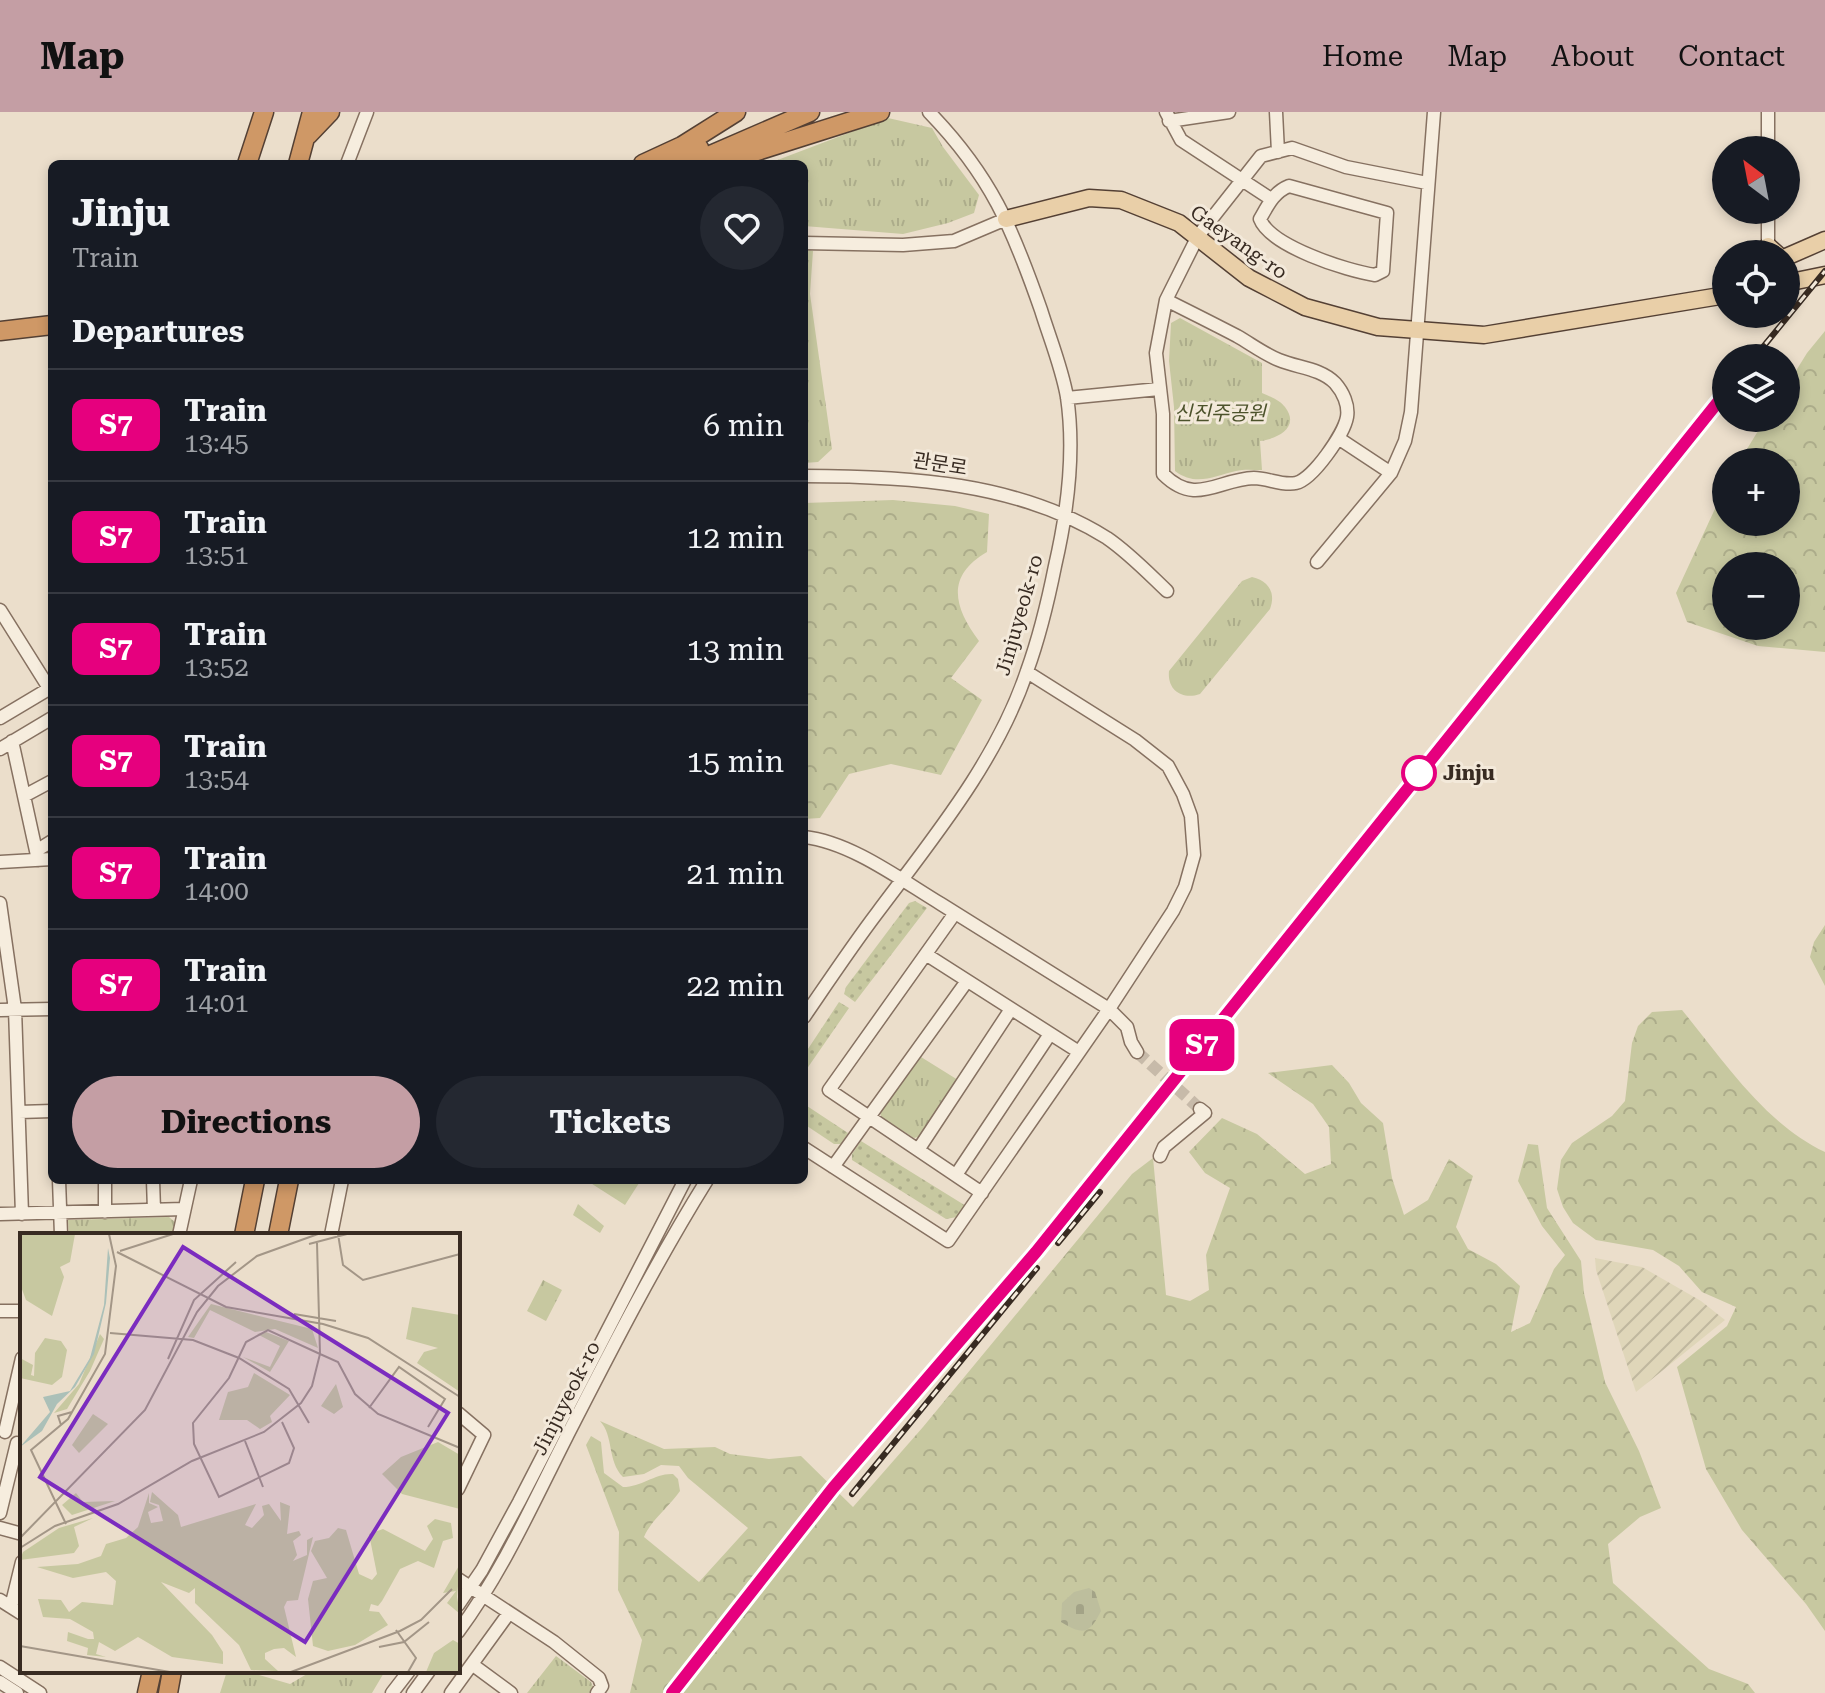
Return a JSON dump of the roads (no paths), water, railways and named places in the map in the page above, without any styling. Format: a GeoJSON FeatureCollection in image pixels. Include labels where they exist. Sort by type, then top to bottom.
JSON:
{"type":"FeatureCollection","features":[{"type":"Feature","properties":{"kind":"highway"},"geometry":{"type":"LineString","coordinates":[[248,160],[264,112]]}},
{"type":"Feature","properties":{"kind":"highway"},"geometry":{"type":"LineString","coordinates":[[299,160],[312,112]]}},
{"type":"Feature","properties":{"kind":"highway"},"geometry":{"type":"LineString","coordinates":[[304,140],[330,112]]}},
{"type":"Feature","properties":{"kind":"highway"},"geometry":{"type":"LineString","coordinates":[[652,160],[682,146],[736,112]]}},
{"type":"Feature","properties":{"kind":"highway"},"geometry":{"type":"LineString","coordinates":[[672,160],[782,112]]}},
{"type":"Feature","properties":{"kind":"highway"},"geometry":{"type":"LineString","coordinates":[[699,160],[810,112]]}},
{"type":"Feature","properties":{"kind":"highway"},"geometry":{"type":"LineString","coordinates":[[729,160],[880,112]]}},
{"type":"Feature","properties":{"kind":"highway"},"geometry":{"type":"LineString","coordinates":[[0,320],[48,314]]}},
{"type":"Feature","properties":{"kind":"highway"},"geometry":{"type":"LineString","coordinates":[[0,331],[48,325]]}},
{"type":"Feature","properties":{"kind":"highway"},"geometry":{"type":"LineString","coordinates":[[244,1233],[254,1184]]}},
{"type":"Feature","properties":{"kind":"highway"},"geometry":{"type":"LineString","coordinates":[[278,1233],[288,1184]]}},
{"type":"Feature","properties":{"kind":"highway"},"geometry":{"type":"LineString","coordinates":[[147,1693],[152,1673]]}},
{"type":"Feature","properties":{"kind":"highway"},"geometry":{"type":"LineString","coordinates":[[168,1693],[172,1673]]}},
{"type":"Feature","properties":{"kind":"main road","name":"Gaeyang-ro"},"geometry":{"type":"LineString","coordinates":[[1006,219],[1089,198],[1121,200],[1166,217],[1198,236],[1249,278],[1305,307],[1378,327],[1484,335],[1712,297]]}},
{"type":"Feature","properties":{"kind":"main road"},"geometry":{"type":"LineString","coordinates":[[1800,248],[1825,240]]}},
{"type":"Feature","properties":{"kind":"main road"},"geometry":{"type":"LineString","coordinates":[[1800,280],[1825,275]]}},
{"type":"Feature","properties":{"kind":"street"},"geometry":{"type":"LineString","coordinates":[[349,160],[367,112]]}},
{"type":"Feature","properties":{"kind":"street","name":"Jinjuyeok-ro"},"geometry":{"type":"LineString","coordinates":[[808,1011],[973,779],[1003,725],[1027,672],[1066,518],[1069,463],[1067,398],[1029,273],[1006,219],[974,162],[929,112]]}},
{"type":"Feature","properties":{"kind":"street"},"geometry":{"type":"LineString","coordinates":[[1229,112],[1167,116],[1181,140],[1271,199]]}},
{"type":"Feature","properties":{"kind":"street"},"geometry":{"type":"LineString","coordinates":[[1276,112],[1278,152]]}},
{"type":"Feature","properties":{"kind":"street"},"geometry":{"type":"LineString","coordinates":[[1317,562],[1391,473],[1405,441],[1411,412],[1434,112]]}},
{"type":"Feature","properties":{"kind":"street"},"geometry":{"type":"LineString","coordinates":[[1768,112],[1768,136]]}},
{"type":"Feature","properties":{"kind":"street"},"geometry":{"type":"LineString","coordinates":[[1166,300],[1280,360],[1314,369],[1330,379],[1342,392],[1347,403],[1347,416],[1338,438],[1309,476],[1296,483],[1256,478],[1206,491],[1192,491],[1163,474],[1163,414],[1156,353],[1166,300],[1198,236],[1261,156],[1292,148],[1346,167],[1427,183]]}},
{"type":"Feature","properties":{"kind":"street"},"geometry":{"type":"LineString","coordinates":[[1289,186],[1387,213],[1383,271],[1375,275],[1358,273],[1301,252],[1263,226],[1260,219],[1271,199],[1289,186]]}},
{"type":"Feature","properties":{"kind":"street","name":"Gaeyang-ro"},"geometry":{"type":"LineString","coordinates":[[808,243],[903,245],[954,241],[1006,219]]}},
{"type":"Feature","properties":{"kind":"street"},"geometry":{"type":"LineString","coordinates":[[1067,398],[1159,389]]}},
{"type":"Feature","properties":{"kind":"street"},"geometry":{"type":"LineString","coordinates":[[1338,438],[1391,473]]}},
{"type":"Feature","properties":{"kind":"street","name":"관문로"},"geometry":{"type":"LineString","coordinates":[[808,476],[933,481],[1010,498],[1066,518],[1107,538],[1167,591]]}},
{"type":"Feature","properties":{"kind":"street"},"geometry":{"type":"LineString","coordinates":[[0,610],[48,685]]}},
{"type":"Feature","properties":{"kind":"street"},"geometry":{"type":"LineString","coordinates":[[808,1151],[948,1241],[1109,1009],[1173,911],[1185,887],[1194,855],[1191,816],[1168,766],[1135,740],[1027,672]]}},
{"type":"Feature","properties":{"kind":"street"},"geometry":{"type":"LineString","coordinates":[[0,718],[48,689]]}},
{"type":"Feature","properties":{"kind":"street"},"geometry":{"type":"LineString","coordinates":[[37,855],[24,796],[6,745],[48,720]]}},
{"type":"Feature","properties":{"kind":"street"},"geometry":{"type":"LineString","coordinates":[[24,796],[48,783]]}},
{"type":"Feature","properties":{"kind":"street"},"geometry":{"type":"LineString","coordinates":[[808,837],[824,839],[843,847],[902,880],[1109,1009],[1127,1027],[1137,1052]]}},
{"type":"Feature","properties":{"kind":"street"},"geometry":{"type":"LineString","coordinates":[[37,855],[48,845]]}},
{"type":"Feature","properties":{"kind":"street"},"geometry":{"type":"LineString","coordinates":[[0,862],[37,855],[48,858]]}},
{"type":"Feature","properties":{"kind":"street"},"geometry":{"type":"LineString","coordinates":[[0,903],[15,1009],[22,1214]]}},
{"type":"Feature","properties":{"kind":"street"},"geometry":{"type":"LineString","coordinates":[[955,913],[829,1090],[982,1193]]}},
{"type":"Feature","properties":{"kind":"street"},"geometry":{"type":"LineString","coordinates":[[927,955],[1079,1052]]}},
{"type":"Feature","properties":{"kind":"street"},"geometry":{"type":"LineString","coordinates":[[833,1167],[967,981]]}},
{"type":"Feature","properties":{"kind":"street"},"geometry":{"type":"LineString","coordinates":[[0,1010],[48,1009]]}},
{"type":"Feature","properties":{"kind":"street"},"geometry":{"type":"LineString","coordinates":[[918,1150],[1011,1009]]}},
{"type":"Feature","properties":{"kind":"street"},"geometry":{"type":"LineString","coordinates":[[956,1175],[1050,1034]]}},
{"type":"Feature","properties":{"kind":"street"},"geometry":{"type":"LineString","coordinates":[[1160,1156],[1164,1147],[1205,1113],[1200,1109]]}},
{"type":"Feature","properties":{"kind":"street"},"geometry":{"type":"LineString","coordinates":[[19,1112],[48,1111]]}},
{"type":"Feature","properties":{"kind":"street"},"geometry":{"type":"LineString","coordinates":[[59,1184],[61,1233]]}},
{"type":"Feature","properties":{"kind":"street"},"geometry":{"type":"LineString","coordinates":[[105,1184],[105,1212]]}},
{"type":"Feature","properties":{"kind":"street"},"geometry":{"type":"LineString","coordinates":[[153,1184],[154,1210]]}},
{"type":"Feature","properties":{"kind":"street"},"geometry":{"type":"LineString","coordinates":[[179,1233],[190,1184]]}},
{"type":"Feature","properties":{"kind":"street"},"geometry":{"type":"LineString","coordinates":[[331,1233],[341,1184]]}},
{"type":"Feature","properties":{"kind":"street","name":"Jinjuyeok-ro"},"geometry":{"type":"LineString","coordinates":[[460,1602],[519,1502],[683,1184]]}},
{"type":"Feature","properties":{"kind":"street","name":"Jinjuyeok-ro"},"geometry":{"type":"LineString","coordinates":[[460,1629],[484,1595],[532,1510],[615,1347],[705,1184]]}},
{"type":"Feature","properties":{"kind":"street"},"geometry":{"type":"LineString","coordinates":[[0,1214],[184,1209]]}},
{"type":"Feature","properties":{"kind":"street"},"geometry":{"type":"LineString","coordinates":[[0,1513],[4,1477],[19,1444],[3,1432],[20,1366]]}},
{"type":"Feature","properties":{"kind":"street"},"geometry":{"type":"LineString","coordinates":[[460,1415],[484,1435],[460,1485]]}},
{"type":"Feature","properties":{"kind":"street"},"geometry":{"type":"LineString","coordinates":[[0,1528],[20,1533]]}},
{"type":"Feature","properties":{"kind":"street"},"geometry":{"type":"LineString","coordinates":[[11,1607],[20,1570]]}},
{"type":"Feature","properties":{"kind":"street"},"geometry":{"type":"LineString","coordinates":[[460,1580],[554,1642],[599,1678],[602,1686],[597,1693]]}},
{"type":"Feature","properties":{"kind":"street"},"geometry":{"type":"LineString","coordinates":[[451,1693],[509,1613]]}},
{"type":"Feature","properties":{"kind":"street"},"geometry":{"type":"LineString","coordinates":[[473,1665],[511,1693]]}},
{"type":"Feature","properties":{"kind":"street"},"geometry":{"type":"LineString","coordinates":[[0,1667],[40,1693]]}},
{"type":"Feature","properties":{"kind":"street"},"geometry":{"type":"LineString","coordinates":[[392,1693],[407,1673]]}},
{"type":"Feature","properties":{"kind":"street"},"geometry":{"type":"LineString","coordinates":[[413,1693],[428,1673]]}},
{"type":"Feature","properties":{"kind":"street"},"geometry":{"type":"LineString","coordinates":[[0,1682],[17,1693]]}},
{"type":"Feature","properties":{"kind":"tunnel"},"geometry":{"type":"LineString","coordinates":[[1137,1052],[1200,1109]]}},
{"type":"Feature","properties":{"kind":"railway"},"geometry":{"type":"LineString","coordinates":[[1765,344],[1825,271]]}},
{"type":"Feature","properties":{"kind":"railway"},"geometry":{"type":"LineString","coordinates":[[833,1488],[1036,1252],[1712,410]]}},
{"type":"Feature","properties":{"kind":"railway"},"geometry":{"type":"LineString","coordinates":[[1058,1243],[1100,1192]]}},
{"type":"Feature","properties":{"kind":"railway"},"geometry":{"type":"LineString","coordinates":[[852,1494],[1037,1268]]}},
{"type":"Feature","properties":{"kind":"train","name":"S7"},"geometry":{"type":"LineString","coordinates":[[672,1693],[833,1488],[1036,1252],[1712,409]]}},
{"type":"Feature","properties":{"kind":"place","name":"Jinju"},"geometry":{"type":"Point","coordinates":[1419,773]}},
{"type":"Feature","properties":{"kind":"park label","name":"신진주공원"},"geometry":{"type":"Point","coordinates":[1220,413]}}]}
